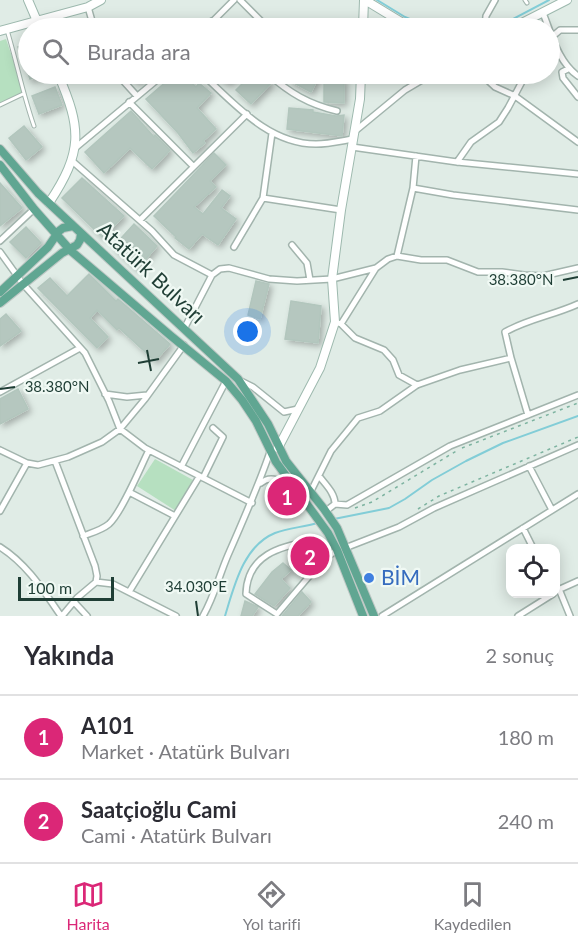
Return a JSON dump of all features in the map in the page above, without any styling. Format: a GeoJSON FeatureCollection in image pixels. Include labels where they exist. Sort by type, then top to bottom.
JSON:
{"type":"FeatureCollection","features":[{"type":"Feature","properties":{"kind":"main road","name":"Atatürk Bulvarı"},"geometry":{"type":"LineString","coordinates":[[0,149],[81,234],[238,379],[268,424],[274,450],[311,491],[337,528],[341,549],[363,616]]}},
{"type":"Feature","properties":{"kind":"main road","name":"Atatürk Bulvarı"},"geometry":{"type":"LineString","coordinates":[[0,165],[69,249],[226,381],[256,421],[295,488],[341,549],[374,616]]}},
{"type":"Feature","properties":{"kind":"main road"},"geometry":{"type":"LineString","coordinates":[[0,292],[48,247],[63,228],[73,226]]}},
{"type":"Feature","properties":{"kind":"main road"},"geometry":{"type":"LineString","coordinates":[[0,303],[79,242],[81,234]]}},
{"type":"Feature","properties":{"kind":"street"},"geometry":{"type":"LineString","coordinates":[[44,18],[88,7],[102,0]]}},
{"type":"Feature","properties":{"kind":"street"},"geometry":{"type":"LineString","coordinates":[[215,18],[234,0]]}},
{"type":"Feature","properties":{"kind":"street"},"geometry":{"type":"LineString","coordinates":[[240,0],[258,18]]}},
{"type":"Feature","properties":{"kind":"street"},"geometry":{"type":"LineString","coordinates":[[363,18],[364,0],[394,18]]}},
{"type":"Feature","properties":{"kind":"street"},"geometry":{"type":"LineString","coordinates":[[486,18],[495,0]]}},
{"type":"Feature","properties":{"kind":"street"},"geometry":{"type":"LineString","coordinates":[[535,18],[567,0]]}},
{"type":"Feature","properties":{"kind":"street"},"geometry":{"type":"LineString","coordinates":[[30,1],[35,18]]}},
{"type":"Feature","properties":{"kind":"street"},"geometry":{"type":"LineString","coordinates":[[88,7],[91,18]]}},
{"type":"Feature","properties":{"kind":"street"},"geometry":{"type":"LineString","coordinates":[[543,13],[545,18]]}},
{"type":"Feature","properties":{"kind":"street"},"geometry":{"type":"LineString","coordinates":[[560,30],[578,30]]}},
{"type":"Feature","properties":{"kind":"street"},"geometry":{"type":"LineString","coordinates":[[560,55],[568,69],[578,76]]}},
{"type":"Feature","properties":{"kind":"street"},"geometry":{"type":"LineString","coordinates":[[568,69],[562,72],[563,78],[578,97]]}},
{"type":"Feature","properties":{"kind":"street"},"geometry":{"type":"LineString","coordinates":[[49,203],[69,168],[74,148],[76,128],[71,105],[62,84]]}},
{"type":"Feature","properties":{"kind":"street"},"geometry":{"type":"LineString","coordinates":[[126,84],[137,96]]}},
{"type":"Feature","properties":{"kind":"street"},"geometry":{"type":"LineString","coordinates":[[74,148],[152,84]]}},
{"type":"Feature","properties":{"kind":"street"},"geometry":{"type":"LineString","coordinates":[[213,84],[272,133],[290,140],[315,144],[353,140],[416,156],[578,174]]}},
{"type":"Feature","properties":{"kind":"street"},"geometry":{"type":"LineString","coordinates":[[281,84],[314,106],[337,111]]}},
{"type":"Feature","properties":{"kind":"street"},"geometry":{"type":"LineString","coordinates":[[361,84],[332,279],[338,323],[355,338],[384,350],[393,360],[399,375],[417,385]]}},
{"type":"Feature","properties":{"kind":"street"},"geometry":{"type":"LineString","coordinates":[[353,140],[405,90],[415,84]]}},
{"type":"Feature","properties":{"kind":"street"},"geometry":{"type":"LineString","coordinates":[[492,84],[514,96],[578,142]]}},
{"type":"Feature","properties":{"kind":"street"},"geometry":{"type":"LineString","coordinates":[[457,162],[471,142],[499,122],[521,84]]}},
{"type":"Feature","properties":{"kind":"street"},"geometry":{"type":"LineString","coordinates":[[129,102],[193,166]]}},
{"type":"Feature","properties":{"kind":"street"},"geometry":{"type":"LineString","coordinates":[[140,220],[247,114]]}},
{"type":"Feature","properties":{"kind":"street"},"geometry":{"type":"LineString","coordinates":[[234,247],[263,198],[272,133]]}},
{"type":"Feature","properties":{"kind":"street"},"geometry":{"type":"LineString","coordinates":[[397,256],[413,188],[416,156]]}},
{"type":"Feature","properties":{"kind":"street"},"geometry":{"type":"LineString","coordinates":[[71,160],[140,220],[174,255],[212,275]]}},
{"type":"Feature","properties":{"kind":"street"},"geometry":{"type":"LineString","coordinates":[[413,188],[578,210]]}},
{"type":"Feature","properties":{"kind":"street"},"geometry":{"type":"LineString","coordinates":[[263,198],[341,210]]}},
{"type":"Feature","properties":{"kind":"street"},"geometry":{"type":"LineString","coordinates":[[0,241],[34,209]]}},
{"type":"Feature","properties":{"kind":"street"},"geometry":{"type":"LineString","coordinates":[[292,245],[307,263],[310,280]]}},
{"type":"Feature","properties":{"kind":"street"},"geometry":{"type":"LineString","coordinates":[[0,252],[16,276],[85,353],[120,429],[149,450],[252,503]]}},
{"type":"Feature","properties":{"kind":"street"},"geometry":{"type":"LineString","coordinates":[[203,616],[274,450],[320,368],[338,323],[376,268],[388,259],[397,256],[421,260],[447,260],[478,272],[533,276],[578,268]]}},
{"type":"Feature","properties":{"kind":"street"},"geometry":{"type":"LineString","coordinates":[[184,329],[212,275],[220,269],[229,268],[269,279],[310,280],[332,279],[376,268]]}},
{"type":"Feature","properties":{"kind":"street"},"geometry":{"type":"LineString","coordinates":[[528,415],[505,332],[522,322],[556,314],[578,304]]}},
{"type":"Feature","properties":{"kind":"street"},"geometry":{"type":"LineString","coordinates":[[0,450],[27,464],[38,465],[94,446],[120,429],[184,345]]}},
{"type":"Feature","properties":{"kind":"street"},"geometry":{"type":"LineString","coordinates":[[0,392],[80,348]]}},
{"type":"Feature","properties":{"kind":"street"},"geometry":{"type":"LineString","coordinates":[[311,491],[331,451],[358,418],[380,411],[417,385],[460,370],[511,358]]}},
{"type":"Feature","properties":{"kind":"street"},"geometry":{"type":"LineString","coordinates":[[238,379],[253,387],[284,412],[298,409]]}},
{"type":"Feature","properties":{"kind":"street"},"geometry":{"type":"LineString","coordinates":[[181,467],[226,381]]}},
{"type":"Feature","properties":{"kind":"street"},"geometry":{"type":"LineString","coordinates":[[105,394],[127,397],[147,395]]}},
{"type":"Feature","properties":{"kind":"street"},"geometry":{"type":"LineString","coordinates":[[325,510],[335,504],[347,505],[450,446],[578,395]]}},
{"type":"Feature","properties":{"kind":"street"},"geometry":{"type":"LineString","coordinates":[[129,592],[201,477],[223,436],[213,428]]}},
{"type":"Feature","properties":{"kind":"street"},"geometry":{"type":"LineString","coordinates":[[323,560],[316,543],[312,541],[270,552],[262,557],[253,570],[246,594],[277,615],[323,560],[341,549],[399,527],[434,508],[578,445]]}},
{"type":"Feature","properties":{"kind":"street"},"geometry":{"type":"LineString","coordinates":[[83,536],[108,525],[129,492],[149,450]]}},
{"type":"Feature","properties":{"kind":"street"},"geometry":{"type":"LineString","coordinates":[[0,546],[30,572],[61,616],[96,582],[95,566],[55,461]]}},
{"type":"Feature","properties":{"kind":"street"},"geometry":{"type":"LineString","coordinates":[[0,511],[27,464]]}},
{"type":"Feature","properties":{"kind":"street"},"geometry":{"type":"LineString","coordinates":[[529,466],[552,510]]}},
{"type":"Feature","properties":{"kind":"street"},"geometry":{"type":"LineString","coordinates":[[319,476],[335,500],[335,504]]}},
{"type":"Feature","properties":{"kind":"street"},"geometry":{"type":"LineString","coordinates":[[260,484],[267,478],[273,478],[295,488]]}},
{"type":"Feature","properties":{"kind":"street"},"geometry":{"type":"LineString","coordinates":[[129,492],[175,516]]}},
{"type":"Feature","properties":{"kind":"street"},"geometry":{"type":"LineString","coordinates":[[382,616],[578,494]]}},
{"type":"Feature","properties":{"kind":"street"},"geometry":{"type":"LineString","coordinates":[[523,528],[531,544]]}},
{"type":"Feature","properties":{"kind":"street"},"geometry":{"type":"LineString","coordinates":[[560,590],[578,581]]}},
{"type":"Feature","properties":{"kind":"street"},"geometry":{"type":"LineString","coordinates":[[96,582],[113,584],[176,616]]}},
{"type":"Feature","properties":{"kind":"street"},"geometry":{"type":"LineString","coordinates":[[518,616],[546,598]]}},
{"type":"Feature","properties":{"kind":"street"},"geometry":{"type":"LineString","coordinates":[[560,598],[570,616]]}},
{"type":"Feature","properties":{"kind":"street"},"geometry":{"type":"LineString","coordinates":[[74,602],[87,616]]}},
{"type":"Feature","properties":{"kind":"lane"},"geometry":{"type":"LineString","coordinates":[[4,30],[18,70]]}},
{"type":"Feature","properties":{"kind":"lane"},"geometry":{"type":"LineString","coordinates":[[23,84],[23,94],[34,126]]}},
{"type":"Feature","properties":{"kind":"lane"},"geometry":{"type":"LineString","coordinates":[[0,105],[23,94]]}},
{"type":"Feature","properties":{"kind":"path"},"geometry":{"type":"LineString","coordinates":[[347,505],[352,509],[372,502],[458,450],[578,403]]}},
{"type":"Feature","properties":{"kind":"green space"},"geometry":{"type":"Polygon","coordinates":[[[6,39],[18,74],[18,84],[21,84],[24,92],[0,103],[0,41],[6,39]]]}},
{"type":"Feature","properties":{"kind":"green space"},"geometry":{"type":"Polygon","coordinates":[[[155,459],[193,480],[176,511],[137,486],[155,459]]]}},
{"type":"Feature","properties":{"kind":"building"},"geometry":{"type":"Polygon","coordinates":[[[163,84],[193,84],[196,87],[200,84],[211,93],[197,108],[216,129],[193,153],[178,133],[146,99],[163,84]]]}},
{"type":"Feature","properties":{"kind":"building"},"geometry":{"type":"Polygon","coordinates":[[[242,84],[270,84],[251,104],[236,90],[242,84]]]}},
{"type":"Feature","properties":{"kind":"building"},"geometry":{"type":"Polygon","coordinates":[[[296,84],[315,84],[311,92],[296,84]]]}},
{"type":"Feature","properties":{"kind":"building"},"geometry":{"type":"Polygon","coordinates":[[[324,84],[344,84],[344,103],[324,102],[324,84]]]}},
{"type":"Feature","properties":{"kind":"building"},"geometry":{"type":"Polygon","coordinates":[[[55,87],[62,105],[39,114],[32,96],[55,87]]]}},
{"type":"Feature","properties":{"kind":"building"},"geometry":{"type":"Polygon","coordinates":[[[289,108],[313,110],[313,112],[336,116],[344,115],[342,136],[287,129],[289,108]]]}},
{"type":"Feature","properties":{"kind":"building"},"geometry":{"type":"Polygon","coordinates":[[[131,111],[154,137],[155,135],[170,150],[152,169],[130,148],[104,173],[85,152],[131,111]]]}},
{"type":"Feature","properties":{"kind":"building"},"geometry":{"type":"Polygon","coordinates":[[[24,126],[42,147],[26,160],[9,138],[24,126]]]}},
{"type":"Feature","properties":{"kind":"building"},"geometry":{"type":"Polygon","coordinates":[[[214,153],[226,165],[210,181],[216,187],[194,207],[203,214],[222,190],[230,196],[221,208],[236,219],[218,245],[202,234],[189,249],[154,216],[214,153]]]}},
{"type":"Feature","properties":{"kind":"building"},"geometry":{"type":"Polygon","coordinates":[[[82,178],[124,216],[102,237],[62,198],[82,178]]]}},
{"type":"Feature","properties":{"kind":"building"},"geometry":{"type":"Polygon","coordinates":[[[0,183],[22,208],[0,226],[0,183]]]}},
{"type":"Feature","properties":{"kind":"building"},"geometry":{"type":"Polygon","coordinates":[[[134,224],[157,246],[137,269],[113,247],[134,224]]]}},
{"type":"Feature","properties":{"kind":"building"},"geometry":{"type":"Polygon","coordinates":[[[26,227],[41,243],[26,258],[10,242],[26,227]]]}},
{"type":"Feature","properties":{"kind":"building"},"geometry":{"type":"Polygon","coordinates":[[[89,274],[116,301],[118,299],[170,344],[155,361],[119,328],[117,330],[97,310],[90,318],[108,337],[97,348],[38,288],[50,278],[67,296],[89,274]]]}},
{"type":"Feature","properties":{"kind":"building"},"geometry":{"type":"Polygon","coordinates":[[[256,281],[269,284],[260,319],[248,315],[256,281]]]}},
{"type":"Feature","properties":{"kind":"building"},"geometry":{"type":"Polygon","coordinates":[[[291,301],[321,306],[318,343],[285,339],[291,301]]]}},
{"type":"Feature","properties":{"kind":"building"},"geometry":{"type":"Polygon","coordinates":[[[6,314],[21,331],[0,346],[0,319],[6,314]]]}},
{"type":"Feature","properties":{"kind":"building"},"geometry":{"type":"Polygon","coordinates":[[[18,389],[28,409],[0,424],[0,399],[18,389]]]}},
{"type":"Feature","properties":{"kind":"building"},"geometry":{"type":"Polygon","coordinates":[[[311,546],[317,559],[309,567],[300,551],[311,546]]]}},
{"type":"Feature","properties":{"kind":"building"},"geometry":{"type":"Polygon","coordinates":[[[283,563],[291,570],[281,579],[290,588],[274,606],[255,594],[272,572],[283,563]]]}},
{"type":"Feature","properties":{"kind":"building"},"geometry":{"type":"Polygon","coordinates":[[[302,592],[311,602],[298,616],[282,616],[302,592]]]}},
{"type":"Feature","properties":{"kind":"building"},"geometry":{"type":"Polygon","coordinates":[[[245,601],[258,607],[252,616],[241,616],[245,601]]]}},
{"type":"Feature","properties":{"kind":"waterway"},"geometry":{"type":"LineString","coordinates":[[377,0],[407,18]]}},
{"type":"Feature","properties":{"kind":"waterway"},"geometry":{"type":"LineString","coordinates":[[515,18],[549,0]]}},
{"type":"Feature","properties":{"kind":"waterway"},"geometry":{"type":"LineString","coordinates":[[334,519],[389,508],[466,461],[503,443],[578,416]]}},
{"type":"Feature","properties":{"kind":"waterway"},"geometry":{"type":"LineString","coordinates":[[225,616],[241,569],[255,547],[275,533],[317,523]]}},
{"type":"Feature","properties":{"kind":"place","name":"A101"},"geometry":{"type":"Point","coordinates":[287,496]}},
{"type":"Feature","properties":{"kind":"place","name":"Saatçioğlu Cami"},"geometry":{"type":"Point","coordinates":[310,556]}},
{"type":"Feature","properties":{"kind":"place","name":"BİM"},"geometry":{"type":"Point","coordinates":[369,578]}}]}
